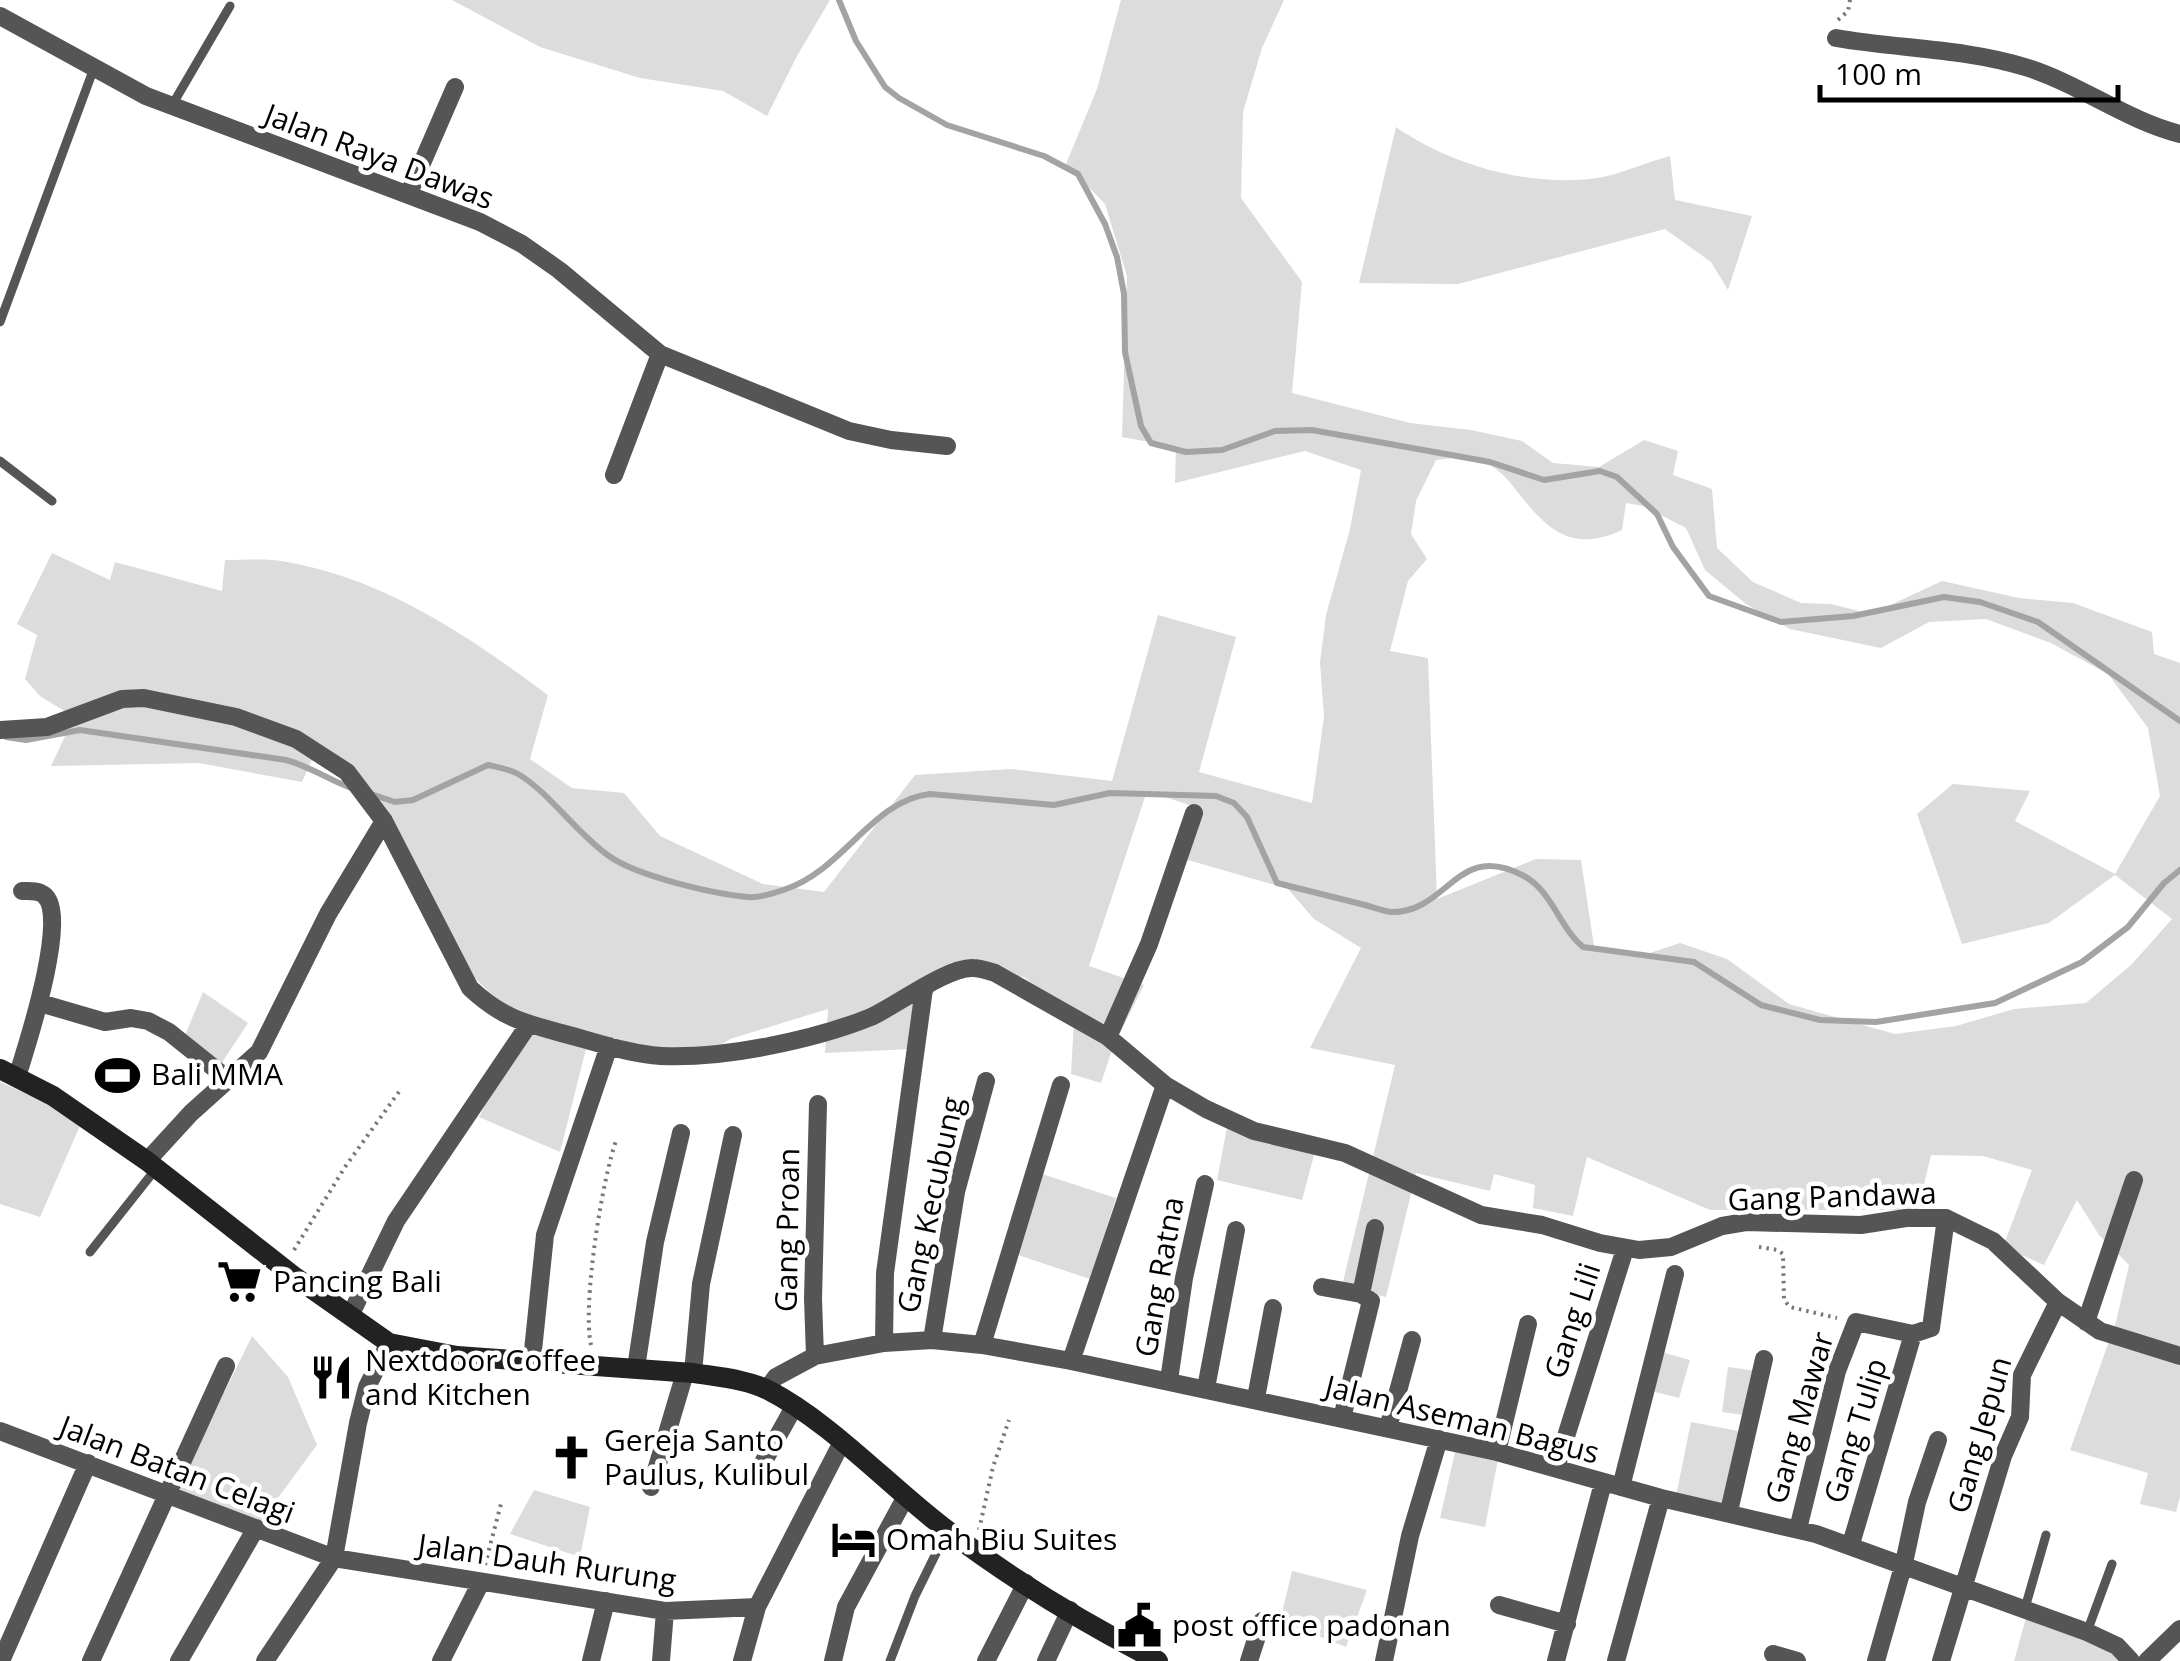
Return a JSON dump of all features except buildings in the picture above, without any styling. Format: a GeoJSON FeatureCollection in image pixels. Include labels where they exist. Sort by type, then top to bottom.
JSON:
{"type":"FeatureCollection","features":[{"type":"Feature","properties":{"kind":"main road"},"geometry":{"type":"LineString","coordinates":[[8,1073],[53,1096],[152,1164],[388,1343],[457,1356],[689,1373],[726,1378],[766,1390],[794,1407],[947,1531],[1158,1661]]}},
{"type":"Feature","properties":{"kind":"street","name":"Jalan Raya Dawas"},"geometry":{"type":"LineString","coordinates":[[0,16],[172,106],[480,222],[522,244],[559,270],[660,354],[849,431],[948,446]]}},
{"type":"Feature","properties":{"kind":"street"},"geometry":{"type":"LineString","coordinates":[[1836,38],[1944,50],[2024,67],[2068,83],[2148,124],[2180,134]]}},
{"type":"Feature","properties":{"kind":"street"},"geometry":{"type":"LineString","coordinates":[[409,193],[456,87]]}},
{"type":"Feature","properties":{"kind":"street"},"geometry":{"type":"LineString","coordinates":[[614,475],[660,354]]}},
{"type":"Feature","properties":{"kind":"street","name":"Gang Pandawa"},"geometry":{"type":"LineString","coordinates":[[0,730],[46,727],[122,699],[182,704],[236,717],[296,739],[347,772],[384,821],[470,988],[492,1009],[529,1024],[660,1056],[720,1054],[828,1032],[872,1016],[961,969],[996,972],[1108,1037],[1165,1085],[1254,1132],[1346,1152],[1481,1215],[1542,1225],[1625,1248],[1672,1247],[1722,1226],[1746,1222],[1860,1225],[1906,1218],[1946,1218],[1993,1241],[2058,1302],[2100,1331],[2180,1356]]}},
{"type":"Feature","properties":{"kind":"street"},"geometry":{"type":"LineString","coordinates":[[1108,1037],[1149,944],[1194,813]]}},
{"type":"Feature","properties":{"kind":"street"},"geometry":{"type":"LineString","coordinates":[[152,1164],[191,1112],[259,1052],[328,914],[384,821]]}},
{"type":"Feature","properties":{"kind":"street"},"geometry":{"type":"LineString","coordinates":[[8,1073],[40,1004],[51,941],[52,908],[43,894],[22,891]]}},
{"type":"Feature","properties":{"kind":"street"},"geometry":{"type":"LineString","coordinates":[[884,1343],[882,1308],[890,1226],[924,989]]}},
{"type":"Feature","properties":{"kind":"street"},"geometry":{"type":"LineString","coordinates":[[40,1004],[105,1022],[132,1018],[148,1021],[169,1032],[230,1080]]}},
{"type":"Feature","properties":{"kind":"street"},"geometry":{"type":"LineString","coordinates":[[350,1316],[396,1220],[529,1024]]}},
{"type":"Feature","properties":{"kind":"street"},"geometry":{"type":"LineString","coordinates":[[532,1360],[545,1234],[609,1046]]}},
{"type":"Feature","properties":{"kind":"street","name":"Gang Kecubung"},"geometry":{"type":"LineString","coordinates":[[932,1340],[956,1192],[986,1081]]}},
{"type":"Feature","properties":{"kind":"street"},"geometry":{"type":"LineString","coordinates":[[982,1345],[1061,1085]]}},
{"type":"Feature","properties":{"kind":"street"},"geometry":{"type":"LineString","coordinates":[[1071,1361],[1165,1085]]}},
{"type":"Feature","properties":{"kind":"street","name":"Gang Proan"},"geometry":{"type":"LineString","coordinates":[[815,1356],[818,1104]]}},
{"type":"Feature","properties":{"kind":"street"},"geometry":{"type":"LineString","coordinates":[[636,1368],[655,1242],[681,1133]]}},
{"type":"Feature","properties":{"kind":"street"},"geometry":{"type":"LineString","coordinates":[[650,1487],[689,1373],[700,1284],[733,1135]]}},
{"type":"Feature","properties":{"kind":"street"},"geometry":{"type":"LineString","coordinates":[[2086,1322],[2134,1180]]}},
{"type":"Feature","properties":{"kind":"street","name":"Gang Ratna"},"geometry":{"type":"LineString","coordinates":[[1169,1380],[1184,1278],[1204,1184]]}},
{"type":"Feature","properties":{"kind":"street","name":"Gang Tulip"},"geometry":{"type":"LineString","coordinates":[[1851,1544],[1914,1334],[1928,1331],[1933,1322],[1946,1218]]}},
{"type":"Feature","properties":{"kind":"street"},"geometry":{"type":"LineString","coordinates":[[1361,1294],[1375,1228]]}},
{"type":"Feature","properties":{"kind":"street"},"geometry":{"type":"LineString","coordinates":[[1206,1388],[1236,1230]]}},
{"type":"Feature","properties":{"kind":"street","name":"Gang Lili"},"geometry":{"type":"LineString","coordinates":[[1556,1468],[1625,1248]]}},
{"type":"Feature","properties":{"kind":"street"},"geometry":{"type":"LineString","coordinates":[[1556,1661],[1675,1274]]}},
{"type":"Feature","properties":{"kind":"street"},"geometry":{"type":"LineString","coordinates":[[1322,1287],[1361,1294],[1370,1301],[1342,1418]]}},
{"type":"Feature","properties":{"kind":"street","name":"Gang Jepun"},"geometry":{"type":"LineString","coordinates":[[1942,1661],[2004,1456],[2020,1417],[2022,1375],[2058,1302]]}},
{"type":"Feature","properties":{"kind":"street"},"geometry":{"type":"LineString","coordinates":[[1256,1398],[1273,1308]]}},
{"type":"Feature","properties":{"kind":"street"},"geometry":{"type":"LineString","coordinates":[[1856,1322],[1914,1334]]}},
{"type":"Feature","properties":{"kind":"street","name":"Gang Mawar"},"geometry":{"type":"LineString","coordinates":[[1798,1529],[1836,1370],[1856,1322]]}},
{"type":"Feature","properties":{"kind":"street"},"geometry":{"type":"LineString","coordinates":[[1497,1452],[1528,1324]]}},
{"type":"Feature","properties":{"kind":"street","name":"Jalan Aseman Bagus"},"geometry":{"type":"LineString","coordinates":[[766,1390],[776,1378],[815,1356],[884,1343],[932,1340],[982,1345],[1169,1380],[1497,1452],[1661,1498],[1728,1511],[1851,1544],[2087,1632],[2117,1646],[2131,1661]]}},
{"type":"Feature","properties":{"kind":"street"},"geometry":{"type":"LineString","coordinates":[[1388,1428],[1412,1340]]}},
{"type":"Feature","properties":{"kind":"street"},"geometry":{"type":"LineString","coordinates":[[265,1661],[334,1558],[362,1405],[388,1343]]}},
{"type":"Feature","properties":{"kind":"street"},"geometry":{"type":"LineString","coordinates":[[1728,1511],[1764,1359]]}},
{"type":"Feature","properties":{"kind":"street"},"geometry":{"type":"LineString","coordinates":[[91,1661],[226,1366]]}},
{"type":"Feature","properties":{"kind":"street"},"geometry":{"type":"LineString","coordinates":[[755,1477],[794,1407]]}},
{"type":"Feature","properties":{"kind":"street","name":"Jalan Batan Celagi"},"geometry":{"type":"LineString","coordinates":[[0,1430],[334,1558]]}},
{"type":"Feature","properties":{"kind":"street"},"geometry":{"type":"LineString","coordinates":[[1384,1661],[1410,1536],[1439,1439]]}},
{"type":"Feature","properties":{"kind":"street"},"geometry":{"type":"LineString","coordinates":[[1876,1661],[1917,1502],[1938,1440]]}},
{"type":"Feature","properties":{"kind":"street"},"geometry":{"type":"LineString","coordinates":[[742,1661],[757,1608],[841,1444]]}},
{"type":"Feature","properties":{"kind":"street"},"geometry":{"type":"LineString","coordinates":[[1,1661],[88,1463]]}},
{"type":"Feature","properties":{"kind":"street"},"geometry":{"type":"LineString","coordinates":[[833,1661],[846,1607],[905,1498]]}},
{"type":"Feature","properties":{"kind":"street"},"geometry":{"type":"LineString","coordinates":[[1616,1661],[1661,1498]]}},
{"type":"Feature","properties":{"kind":"street"},"geometry":{"type":"LineString","coordinates":[[179,1661],[256,1528]]}},
{"type":"Feature","properties":{"kind":"street","name":"Jalan Dauh Rurung"},"geometry":{"type":"LineString","coordinates":[[334,1558],[665,1611],[757,1608]]}},
{"type":"Feature","properties":{"kind":"street"},"geometry":{"type":"LineString","coordinates":[[986,1661],[1026,1582]]}},
{"type":"Feature","properties":{"kind":"street"},"geometry":{"type":"LineString","coordinates":[[440,1661],[480,1584]]}},
{"type":"Feature","properties":{"kind":"street"},"geometry":{"type":"LineString","coordinates":[[591,1661],[606,1601]]}},
{"type":"Feature","properties":{"kind":"street"},"geometry":{"type":"LineString","coordinates":[[1499,1605],[1567,1624]]}},
{"type":"Feature","properties":{"kind":"street"},"geometry":{"type":"LineString","coordinates":[[1046,1661],[1070,1610]]}},
{"type":"Feature","properties":{"kind":"street"},"geometry":{"type":"LineString","coordinates":[[662,1661],[665,1611]]}},
{"type":"Feature","properties":{"kind":"street"},"geometry":{"type":"LineString","coordinates":[[1249,1661],[1262,1621]]}},
{"type":"Feature","properties":{"kind":"street"},"geometry":{"type":"LineString","coordinates":[[2147,1661],[2180,1629]]}},
{"type":"Feature","properties":{"kind":"street"},"geometry":{"type":"LineString","coordinates":[[1774,1654],[1798,1661]]}},
{"type":"Feature","properties":{"kind":"lane"},"geometry":{"type":"LineString","coordinates":[[172,106],[230,6]]}},
{"type":"Feature","properties":{"kind":"lane"},"geometry":{"type":"LineString","coordinates":[[0,322],[94,68]]}},
{"type":"Feature","properties":{"kind":"lane"},"geometry":{"type":"LineString","coordinates":[[0,462],[52,501]]}},
{"type":"Feature","properties":{"kind":"lane"},"geometry":{"type":"LineString","coordinates":[[90,1252],[152,1164]]}},
{"type":"Feature","properties":{"kind":"lane"},"geometry":{"type":"LineString","coordinates":[[890,1661],[947,1531]]}},
{"type":"Feature","properties":{"kind":"lane"},"geometry":{"type":"LineString","coordinates":[[2024,1610],[2046,1535]]}},
{"type":"Feature","properties":{"kind":"lane"},"geometry":{"type":"LineString","coordinates":[[2087,1632],[2112,1564]]}},
{"type":"Feature","properties":{"kind":"path"},"geometry":{"type":"LineString","coordinates":[[283,1267],[345,1167],[401,1089]]}},
{"type":"Feature","properties":{"kind":"path"},"geometry":{"type":"LineString","coordinates":[[595,1364],[586,1326],[589,1291],[616,1138]]}},
{"type":"Feature","properties":{"kind":"path"},"geometry":{"type":"LineString","coordinates":[[1759,1247],[1782,1254],[1784,1300],[1790,1307],[1856,1322]]}},
{"type":"Feature","properties":{"kind":"path"},"geometry":{"type":"LineString","coordinates":[[975,1549],[993,1467],[1009,1420]]}},
{"type":"Feature","properties":{"kind":"path"},"geometry":{"type":"LineString","coordinates":[[480,1584],[502,1500]]}},
{"type":"Feature","properties":{"kind":"shaded area"},"geometry":{"type":"Polygon","coordinates":[[[452,0],[830,0],[767,116],[723,91],[640,78],[540,47],[452,0]]]}},
{"type":"Feature","properties":{"kind":"shaded area"},"geometry":{"type":"Polygon","coordinates":[[[1121,0],[1284,0],[1262,48],[1243,112],[1241,198],[1302,282],[1292,393],[1410,423],[1522,441],[1553,463],[1599,467],[1644,440],[1678,451],[1673,475],[1712,489],[1717,548],[1753,582],[1801,603],[1831,604],[1871,614],[1942,581],[2019,598],[2073,603],[2152,632],[2154,654],[2180,663],[2180,1497],[2176,1512],[2140,1504],[2148,1473],[2070,1450],[2116,1322],[2129,1265],[2099,1235],[2077,1200],[2044,1265],[2003,1247],[2032,1170],[1983,1156],[1931,1155],[1918,1210],[1710,1210],[1587,1157],[1573,1216],[1533,1208],[1535,1185],[1494,1174],[1490,1191],[1416,1173],[1386,1297],[1342,1286],[1395,1065],[1310,1048],[1361,948],[1314,919],[1288,889],[1181,858],[1198,808],[1147,791],[1089,966],[1144,985],[1113,1047],[1101,1083],[1071,1074],[1074,1021],[1024,977],[956,969],[921,1006],[911,1049],[825,1053],[828,1009],[730,1039],[705,1056],[586,1049],[560,1152],[479,1117],[525,1028],[452,955],[387,821],[315,753],[302,782],[199,763],[51,766],[74,717],[40,696],[25,679],[37,635],[17,624],[52,553],[110,580],[115,562],[222,591],[225,560],[280,561],[323,570],[392,596],[457,632],[548,695],[530,759],[572,788],[624,793],[660,836],[763,884],[824,892],[915,775],[1011,769],[1112,781],[1158,615],[1236,637],[1199,772],[1312,803],[1324,717],[1320,662],[1326,615],[1350,529],[1361,470],[1305,451],[1175,483],[1176,447],[1122,437],[1127,276],[1105,204],[1066,164],[1097,89],[1121,0]],[[1460,457],[1436,460],[1416,501],[1411,534],[1427,559],[1408,581],[1390,651],[1428,658],[1437,899],[1536,859],[1581,860],[1594,946],[1638,957],[1680,943],[1727,959],[1789,1004],[1895,1034],[1956,1026],[2014,1009],[2086,1003],[2132,964],[2172,919],[2115,875],[2049,923],[1962,944],[1917,814],[1953,784],[2030,791],[2015,821],[2115,874],[2160,796],[2148,728],[2108,674],[2051,643],[1986,619],[1929,622],[1881,648],[1790,629],[1746,604],[1705,570],[1686,528],[1643,506],[1626,503],[1622,530],[1590,539],[1564,535],[1542,520],[1499,472],[1460,457]]]}},
{"type":"Feature","properties":{"kind":"shaded area"},"geometry":{"type":"Polygon","coordinates":[[[1396,127],[1468,163],[1549,180],[1603,177],[1670,156],[1675,200],[1752,216],[1728,290],[1711,262],[1665,229],[1458,284],[1359,283],[1396,127]]]}},
{"type":"Feature","properties":{"kind":"shaded area"},"geometry":{"type":"Polygon","coordinates":[[[203,992],[248,1023],[219,1067],[180,1047],[203,992]]]}},
{"type":"Feature","properties":{"kind":"shaded area"},"geometry":{"type":"Polygon","coordinates":[[[0,1082],[83,1119],[40,1217],[0,1204],[0,1082]]]}},
{"type":"Feature","properties":{"kind":"shaded area"},"geometry":{"type":"Polygon","coordinates":[[[1228,1122],[1317,1144],[1302,1200],[1217,1180],[1228,1122]]]}},
{"type":"Feature","properties":{"kind":"shaded area"},"geometry":{"type":"Polygon","coordinates":[[[1039,1173],[1116,1198],[1090,1279],[1012,1253],[1039,1173]]]}},
{"type":"Feature","properties":{"kind":"shaded area"},"geometry":{"type":"Polygon","coordinates":[[[252,1336],[288,1377],[317,1445],[255,1529],[174,1495],[252,1336]]]}},
{"type":"Feature","properties":{"kind":"shaded area"},"geometry":{"type":"Polygon","coordinates":[[[1654,1350],[1690,1360],[1679,1398],[1643,1389],[1654,1350]]]}},
{"type":"Feature","properties":{"kind":"shaded area"},"geometry":{"type":"Polygon","coordinates":[[[1728,1367],[1764,1372],[1758,1417],[1722,1412],[1728,1367]]]}},
{"type":"Feature","properties":{"kind":"shaded area"},"geometry":{"type":"Polygon","coordinates":[[[1691,1422],[1754,1434],[1738,1514],[1675,1501],[1691,1422]]]}},
{"type":"Feature","properties":{"kind":"shaded area"},"geometry":{"type":"Polygon","coordinates":[[[1456,1448],[1498,1459],[1485,1527],[1440,1518],[1456,1448]]]}},
{"type":"Feature","properties":{"kind":"shaded area"},"geometry":{"type":"Polygon","coordinates":[[[534,1490],[590,1507],[580,1557],[510,1534],[534,1490]]]}},
{"type":"Feature","properties":{"kind":"shaded area"},"geometry":{"type":"Polygon","coordinates":[[[1292,1571],[1367,1590],[1346,1647],[1280,1621],[1292,1571]]]}},
{"type":"Feature","properties":{"kind":"shaded area"},"geometry":{"type":"Polygon","coordinates":[[[2026,1618],[2064,1623],[2134,1661],[2014,1661],[2026,1618]]]}},
{"type":"Feature","properties":{"kind":"waterway"},"geometry":{"type":"LineString","coordinates":[[839,0],[856,41],[885,87],[899,98],[947,125],[1044,156],[1078,174],[1105,224],[1117,257],[1124,294],[1125,352],[1141,426],[1151,443],[1186,452],[1222,450],[1275,431],[1312,430],[1490,462],[1544,480],[1600,471],[1617,477],[1657,514],[1673,547],[1709,596],[1781,622],[1853,616],[1944,597],[1980,602],[2038,622],[2180,721]]}},
{"type":"Feature","properties":{"kind":"waterway"},"geometry":{"type":"LineString","coordinates":[[6,737],[26,740],[80,730],[286,760],[354,789]]}},
{"type":"Feature","properties":{"kind":"waterway"},"geometry":{"type":"LineString","coordinates":[[371,794],[395,802],[413,800],[488,765],[503,768],[529,782],[598,847],[622,863],[676,883],[752,897],[806,880],[891,809],[930,794],[1054,805],[1110,793],[1216,796],[1234,803],[1247,817],[1277,883],[1391,912],[1427,902],[1467,872],[1501,867],[1533,882],[1583,947],[1694,962],[1761,1005],[1820,1020],[1876,1022],[1995,1003],[2082,962],[2128,927],[2164,883],[2180,870]]}},
{"type":"Feature","properties":{"kind":"place","name":"Bali MMA"},"geometry":{"type":"Point","coordinates":[118,1075]}},
{"type":"Feature","properties":{"kind":"place","name":"Pancing Bali"},"geometry":{"type":"Point","coordinates":[240,1282]}},
{"type":"Feature","properties":{"kind":"place","name":"Nextdoor Coffee and Kitchen"},"geometry":{"type":"Point","coordinates":[332,1378]}},
{"type":"Feature","properties":{"kind":"place","name":"Gereja Santo Paulus, Kulibul"},"geometry":{"type":"Point","coordinates":[571,1458]}},
{"type":"Feature","properties":{"kind":"place","name":"Omah Biu Suites"},"geometry":{"type":"Point","coordinates":[853,1540]}},
{"type":"Feature","properties":{"kind":"place","name":"post office padonan"},"geometry":{"type":"Point","coordinates":[1139,1626]}}]}
